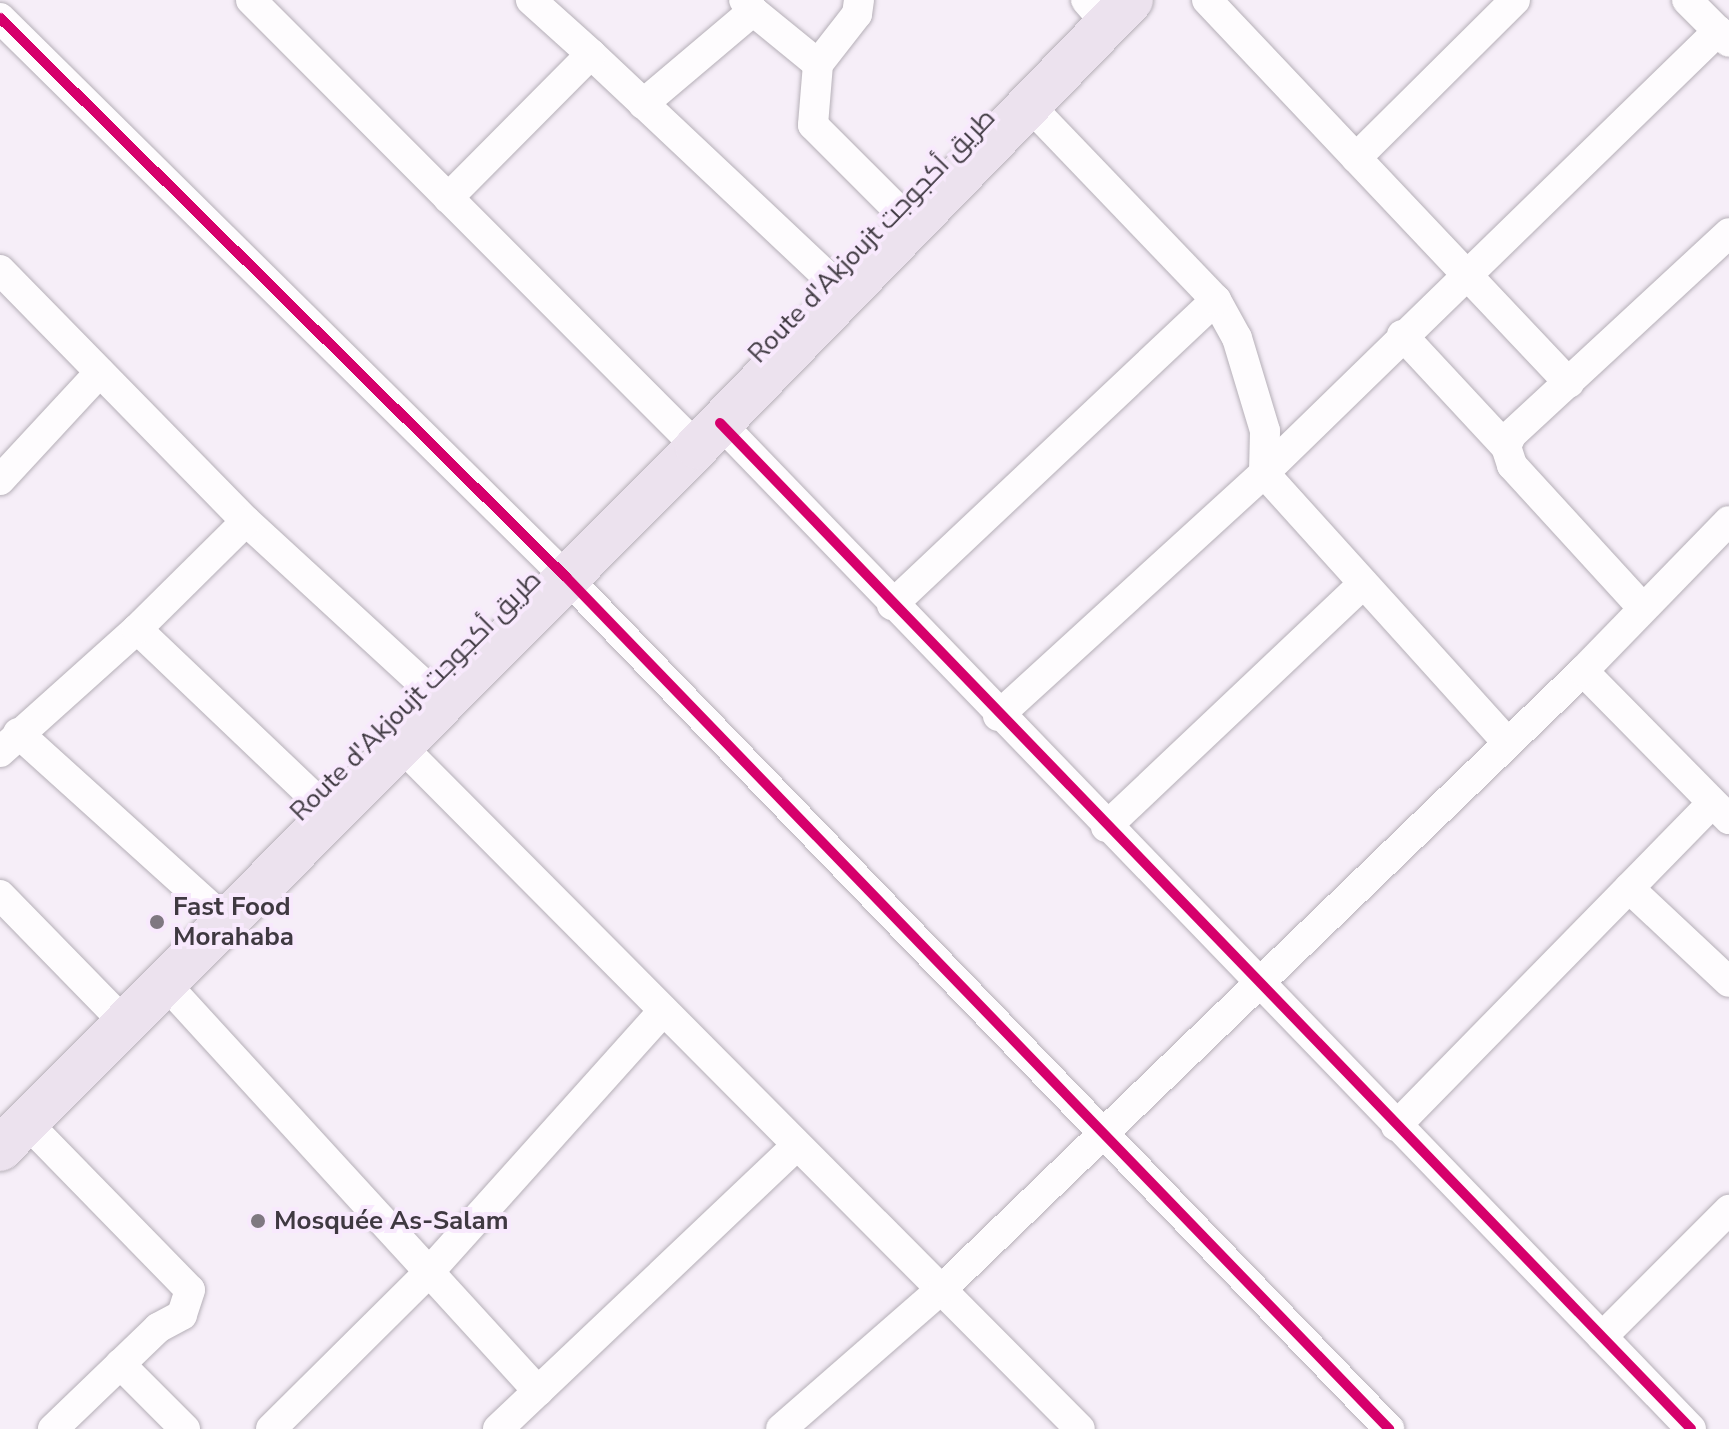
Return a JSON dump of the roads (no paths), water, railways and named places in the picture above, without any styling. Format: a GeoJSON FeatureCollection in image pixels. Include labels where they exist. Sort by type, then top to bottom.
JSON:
{"type":"FeatureCollection","features":[{"type":"Feature","properties":{"kind":"highway","name":"Route d'Akjoujt طريق أكجوجت"},"geometry":{"type":"LineString","coordinates":[[13,1136],[398,743],[914,226],[1030,106],[1108,8]]}},
{"type":"Feature","properties":{"kind":"street"},"geometry":{"type":"LineString","coordinates":[[0,10],[10,0]]}},
{"type":"Feature","properties":{"kind":"street"},"geometry":{"type":"LineString","coordinates":[[531,0],[846,294]]}},
{"type":"Feature","properties":{"kind":"street"},"geometry":{"type":"LineString","coordinates":[[859,0],[857,14],[818,64],[813,125],[914,226]]}},
{"type":"Feature","properties":{"kind":"street"},"geometry":{"type":"LineString","coordinates":[[1207,0],[1569,383]]}},
{"type":"Feature","properties":{"kind":"street"},"geometry":{"type":"LineString","coordinates":[[1356,158],[1515,0]]}},
{"type":"Feature","properties":{"kind":"street"},"geometry":{"type":"LineString","coordinates":[[998,716],[1264,473],[1465,273],[1723,37],[1687,0]]}},
{"type":"Feature","properties":{"kind":"street"},"geometry":{"type":"LineString","coordinates":[[253,1],[448,198],[892,605],[1691,1429]]}},
{"type":"Feature","properties":{"kind":"street"},"geometry":{"type":"LineString","coordinates":[[643,104],[749,5],[818,64]]}},
{"type":"Feature","properties":{"kind":"street"},"geometry":{"type":"LineString","coordinates":[[0,18],[566,577],[1389,1429]]}},
{"type":"Feature","properties":{"kind":"street"},"geometry":{"type":"LineString","coordinates":[[448,198],[591,54]]}},
{"type":"Feature","properties":{"kind":"street"},"geometry":{"type":"LineString","coordinates":[[1030,106],[1216,300],[1237,338],[1265,431],[1264,473],[1507,742]]}},
{"type":"Feature","properties":{"kind":"street"},"geometry":{"type":"LineString","coordinates":[[1506,447],[1511,435],[1729,233]]}},
{"type":"Feature","properties":{"kind":"street"},"geometry":{"type":"LineString","coordinates":[[0,270],[246,521],[441,700]]}},
{"type":"Feature","properties":{"kind":"street"},"geometry":{"type":"LineString","coordinates":[[892,605],[1216,300]]}},
{"type":"Feature","properties":{"kind":"street"},"geometry":{"type":"LineString","coordinates":[[1402,335],[1506,447],[1512,465],[1641,606]]}},
{"type":"Feature","properties":{"kind":"street"},"geometry":{"type":"LineString","coordinates":[[0,480],[100,372]]}},
{"type":"Feature","properties":{"kind":"street"},"geometry":{"type":"LineString","coordinates":[[224,919],[9,742],[137,629],[246,521]]}},
{"type":"Feature","properties":{"kind":"street"},"geometry":{"type":"LineString","coordinates":[[781,1429],[944,1287],[1583,671],[1641,606],[1726,531]]}},
{"type":"Feature","properties":{"kind":"street"},"geometry":{"type":"LineString","coordinates":[[1106,827],[1363,584]]}},
{"type":"Feature","properties":{"kind":"street"},"geometry":{"type":"LineString","coordinates":[[137,629],[330,813]]}},
{"type":"Feature","properties":{"kind":"street"},"geometry":{"type":"LineString","coordinates":[[1396,1126],[1629,888],[1720,811],[1583,671]]}},
{"type":"Feature","properties":{"kind":"street"},"geometry":{"type":"LineString","coordinates":[[398,743],[796,1146],[944,1287],[1080,1429]]}},
{"type":"Feature","properties":{"kind":"street"},"geometry":{"type":"LineString","coordinates":[[1629,888],[1729,982]]}},
{"type":"Feature","properties":{"kind":"street"},"geometry":{"type":"LineString","coordinates":[[0,895],[123,1021]]}},
{"type":"Feature","properties":{"kind":"street"},"geometry":{"type":"LineString","coordinates":[[163,981],[538,1391]]}},
{"type":"Feature","properties":{"kind":"street"},"geometry":{"type":"LineString","coordinates":[[271,1429],[429,1272],[663,1011]]}},
{"type":"Feature","properties":{"kind":"street"},"geometry":{"type":"LineString","coordinates":[[13,1136],[190,1290],[182,1315],[158,1328],[53,1429]]}},
{"type":"Feature","properties":{"kind":"street"},"geometry":{"type":"LineString","coordinates":[[498,1429],[796,1146]]}},
{"type":"Feature","properties":{"kind":"street"},"geometry":{"type":"LineString","coordinates":[[1602,1337],[1729,1210]]}},
{"type":"Feature","properties":{"kind":"street"},"geometry":{"type":"LineString","coordinates":[[120,1364],[185,1429]]}},
{"type":"Feature","properties":{"kind":"place","name":"Fast Food Morahaba"},"geometry":{"type":"Point","coordinates":[157,922]}},
{"type":"Feature","properties":{"kind":"place","name":"Mosquée As-Salam"},"geometry":{"type":"Point","coordinates":[258,1221]}}]}
